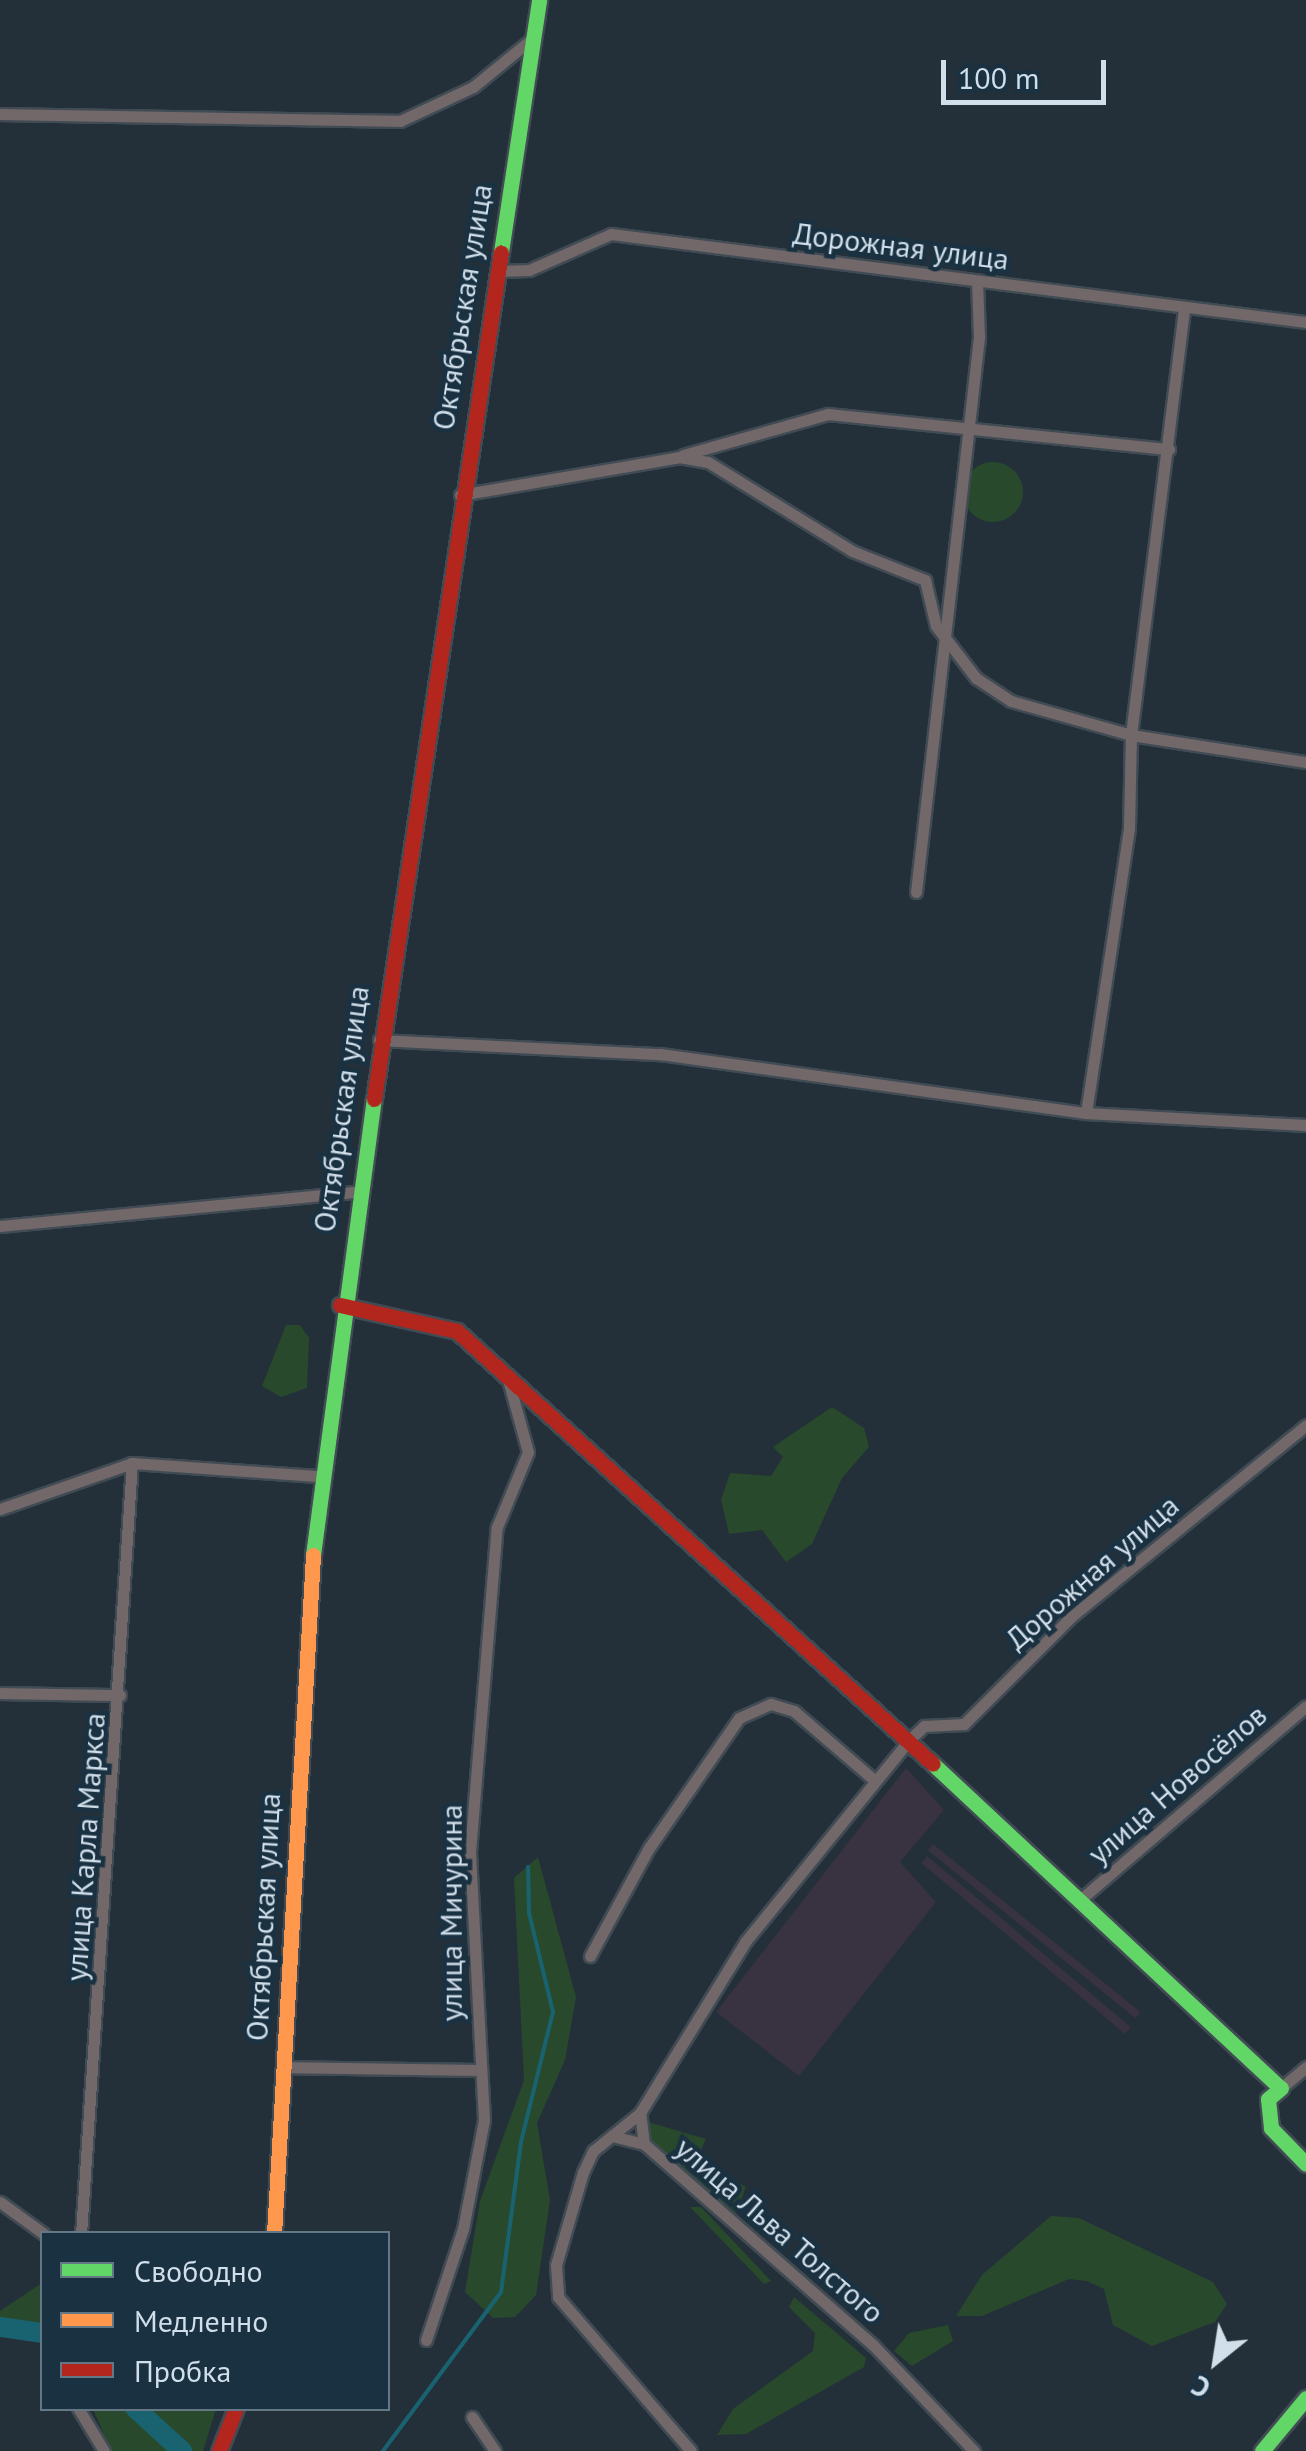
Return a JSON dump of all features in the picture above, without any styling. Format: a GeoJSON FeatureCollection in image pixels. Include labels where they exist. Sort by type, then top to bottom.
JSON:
{"type":"FeatureCollection","features":[{"type":"Feature","properties":{"kind":"street","name":"Октябрьская улица"},"geometry":{"type":"LineString","coordinates":[[274,2231],[317,1476],[460,495],[539,0]]}},
{"type":"Feature","properties":{"kind":"street"},"geometry":{"type":"LineString","coordinates":[[0,114],[400,121],[473,87],[533,38]]}},
{"type":"Feature","properties":{"kind":"street","name":"Дорожная улица"},"geometry":{"type":"LineString","coordinates":[[496,271],[529,270],[611,234],[1306,322]]}},
{"type":"Feature","properties":{"kind":"street"},"geometry":{"type":"LineString","coordinates":[[916,892],[967,429],[977,281]]}},
{"type":"Feature","properties":{"kind":"street"},"geometry":{"type":"LineString","coordinates":[[1086,1113],[1129,828],[1131,735],[1184,308]]}},
{"type":"Feature","properties":{"kind":"street"},"geometry":{"type":"LineString","coordinates":[[460,495],[679,457],[828,414],[1169,449]]}},
{"type":"Feature","properties":{"kind":"street"},"geometry":{"type":"LineString","coordinates":[[679,457],[734,473],[852,551],[913,572],[924,580],[942,636],[976,678],[1011,701],[1131,735],[1306,762]]}},
{"type":"Feature","properties":{"kind":"street"},"geometry":{"type":"LineString","coordinates":[[379,1040],[660,1054],[1086,1113],[1305,1127],[1306,1116]]}},
{"type":"Feature","properties":{"kind":"street"},"geometry":{"type":"LineString","coordinates":[[0,1226],[356,1192]]}},
{"type":"Feature","properties":{"kind":"street"},"geometry":{"type":"LineString","coordinates":[[340,1305],[443,1325],[502,1368],[909,1740],[1281,2088]]}},
{"type":"Feature","properties":{"kind":"street","name":"улица Мичурина"},"geometry":{"type":"LineString","coordinates":[[426,2340],[464,2229],[484,2120],[474,2070],[482,1963],[470,1852],[497,1527],[528,1452],[502,1368]]}},
{"type":"Feature","properties":{"kind":"street","name":"Дорожная улица"},"geometry":{"type":"LineString","coordinates":[[909,1740],[924,1726],[964,1724],[1072,1616],[1306,1425]]}},
{"type":"Feature","properties":{"kind":"street"},"geometry":{"type":"LineString","coordinates":[[0,1509],[132,1463],[317,1476]]}},
{"type":"Feature","properties":{"kind":"street","name":"улица Карла Маркса"},"geometry":{"type":"LineString","coordinates":[[81,2231],[120,1695],[132,1463]]}},
{"type":"Feature","properties":{"kind":"street"},"geometry":{"type":"LineString","coordinates":[[0,1693],[120,1695]]}},
{"type":"Feature","properties":{"kind":"street"},"geometry":{"type":"LineString","coordinates":[[590,1956],[669,1817],[740,1718],[771,1704],[794,1711],[873,1779]]}},
{"type":"Feature","properties":{"kind":"street","name":"улица Новосёлов"},"geometry":{"type":"LineString","coordinates":[[1080,1899],[1306,1706]]}},
{"type":"Feature","properties":{"kind":"street"},"geometry":{"type":"LineString","coordinates":[[690,2451],[558,2297],[556,2265],[583,2172],[612,2136],[640,2114],[686,2026],[873,1779],[909,1740]]}},
{"type":"Feature","properties":{"kind":"street"},"geometry":{"type":"LineString","coordinates":[[282,2067],[474,2070]]}},
{"type":"Feature","properties":{"kind":"street"},"geometry":{"type":"LineString","coordinates":[[1306,2067],[1268,2099],[1271,2128],[1306,2164]]}},
{"type":"Feature","properties":{"kind":"street","name":"улица Льва Толстого"},"geometry":{"type":"LineString","coordinates":[[640,2114],[644,2144],[873,2344],[974,2451]]}},
{"type":"Feature","properties":{"kind":"street"},"geometry":{"type":"LineString","coordinates":[[612,2136],[644,2144]]}},
{"type":"Feature","properties":{"kind":"street"},"geometry":{"type":"LineString","coordinates":[[0,2202],[40,2231]]}},
{"type":"Feature","properties":{"kind":"street"},"geometry":{"type":"LineString","coordinates":[[1262,2451],[1306,2398]]}},
{"type":"Feature","properties":{"kind":"street"},"geometry":{"type":"LineString","coordinates":[[80,2411],[104,2451]]}},
{"type":"Feature","properties":{"kind":"street"},"geometry":{"type":"LineString","coordinates":[[220,2447],[235,2411]]}},
{"type":"Feature","properties":{"kind":"street"},"geometry":{"type":"LineString","coordinates":[[472,2417],[495,2451]]}},
{"type":"Feature","properties":{"kind":"shaded area"},"geometry":{"type":"Polygon","coordinates":[[[906,1768],[944,1810],[900,1862],[936,1902],[799,2076],[716,2012],[906,1768]]]}},
{"type":"Feature","properties":{"kind":"shaded area"},"geometry":{"type":"Polygon","coordinates":[[[933,1844],[1140,2012],[1135,2018],[928,1850],[933,1844]]]}},
{"type":"Feature","properties":{"kind":"shaded area"},"geometry":{"type":"Polygon","coordinates":[[[927,1856],[1131,2027],[1125,2034],[921,1863],[927,1856]]]}},
{"type":"Feature","properties":{"kind":"green space"},"geometry":{"type":"Polygon","coordinates":[[[993,462],[1014,471],[1023,492],[1014,513],[993,522],[972,513],[963,492],[972,471],[993,462]]]}},
{"type":"Feature","properties":{"kind":"green space"},"geometry":{"type":"Polygon","coordinates":[[[286,1325],[300,1325],[309,1338],[307,1388],[281,1397],[262,1386],[286,1325]]]}},
{"type":"Feature","properties":{"kind":"green space"},"geometry":{"type":"Polygon","coordinates":[[[832,1407],[864,1428],[869,1447],[842,1478],[812,1544],[786,1562],[762,1530],[729,1534],[721,1500],[730,1473],[771,1476],[783,1457],[773,1447],[832,1407]]]}},
{"type":"Feature","properties":{"kind":"green space"},"geometry":{"type":"Polygon","coordinates":[[[538,1857],[576,1997],[565,2060],[537,2123],[550,2200],[536,2295],[515,2317],[493,2318],[465,2292],[480,2201],[524,2080],[514,1878],[538,1857]]]}},
{"type":"Feature","properties":{"kind":"green space"},"geometry":{"type":"Polygon","coordinates":[[[648,2122],[706,2139],[697,2158],[746,2187],[736,2213],[649,2141],[648,2122]]]}},
{"type":"Feature","properties":{"kind":"green space"},"geometry":{"type":"Polygon","coordinates":[[[690,2207],[701,2207],[771,2281],[764,2284],[690,2207]]]}},
{"type":"Feature","properties":{"kind":"green space"},"geometry":{"type":"Polygon","coordinates":[[[1051,2216],[1079,2218],[1213,2282],[1227,2304],[1215,2322],[1152,2346],[1113,2325],[1104,2289],[1087,2281],[1069,2279],[982,2316],[956,2316],[982,2275],[1051,2216]]]}},
{"type":"Feature","properties":{"kind":"green space"},"geometry":{"type":"Polygon","coordinates":[[[40,2284],[40,2343],[0,2335],[0,2311],[40,2284]]]}},
{"type":"Feature","properties":{"kind":"green space"},"geometry":{"type":"Polygon","coordinates":[[[794,2297],[866,2358],[864,2367],[746,2434],[717,2435],[733,2409],[813,2351],[815,2333],[789,2307],[794,2297]]]}},
{"type":"Feature","properties":{"kind":"green space"},"geometry":{"type":"Polygon","coordinates":[[[948,2325],[953,2341],[912,2366],[894,2351],[909,2333],[948,2325]]]}},
{"type":"Feature","properties":{"kind":"green space"},"geometry":{"type":"Polygon","coordinates":[[[94,2411],[215,2411],[203,2451],[111,2451],[94,2411]]]}},
{"type":"Feature","properties":{"kind":"waterway"},"geometry":{"type":"LineString","coordinates":[[383,2451],[501,2292],[521,2142],[553,2012],[529,1913],[528,1867]]}},
{"type":"Feature","properties":{"kind":"waterway"},"geometry":{"type":"LineString","coordinates":[[0,2327],[40,2333]]}},
{"type":"Feature","properties":{"kind":"waterway"},"geometry":{"type":"LineString","coordinates":[[138,2411],[182,2451]]}},
{"type":"Feature","properties":{"kind":"traffic: fast"},"geometry":{"type":"LineString","coordinates":[[501,252],[539,0]]}},
{"type":"Feature","properties":{"kind":"traffic: fast"},"geometry":{"type":"LineString","coordinates":[[313,1555],[374,1099]]}},
{"type":"Feature","properties":{"kind":"traffic: fast"},"geometry":{"type":"LineString","coordinates":[[933,1764],[1281,2088],[1268,2099],[1271,2128],[1306,2164]]}},
{"type":"Feature","properties":{"kind":"traffic: fast"},"geometry":{"type":"LineString","coordinates":[[1262,2451],[1306,2398]]}},
{"type":"Feature","properties":{"kind":"traffic: slow"},"geometry":{"type":"LineString","coordinates":[[274,2231],[313,1555]]}},
{"type":"Feature","properties":{"kind":"traffic: jam"},"geometry":{"type":"LineString","coordinates":[[374,1099],[501,252]]}},
{"type":"Feature","properties":{"kind":"traffic: jam"},"geometry":{"type":"LineString","coordinates":[[340,1305],[457,1331],[933,1764]]}},
{"type":"Feature","properties":{"kind":"traffic: jam"},"geometry":{"type":"LineString","coordinates":[[219,2451],[235,2411]]}}]}
